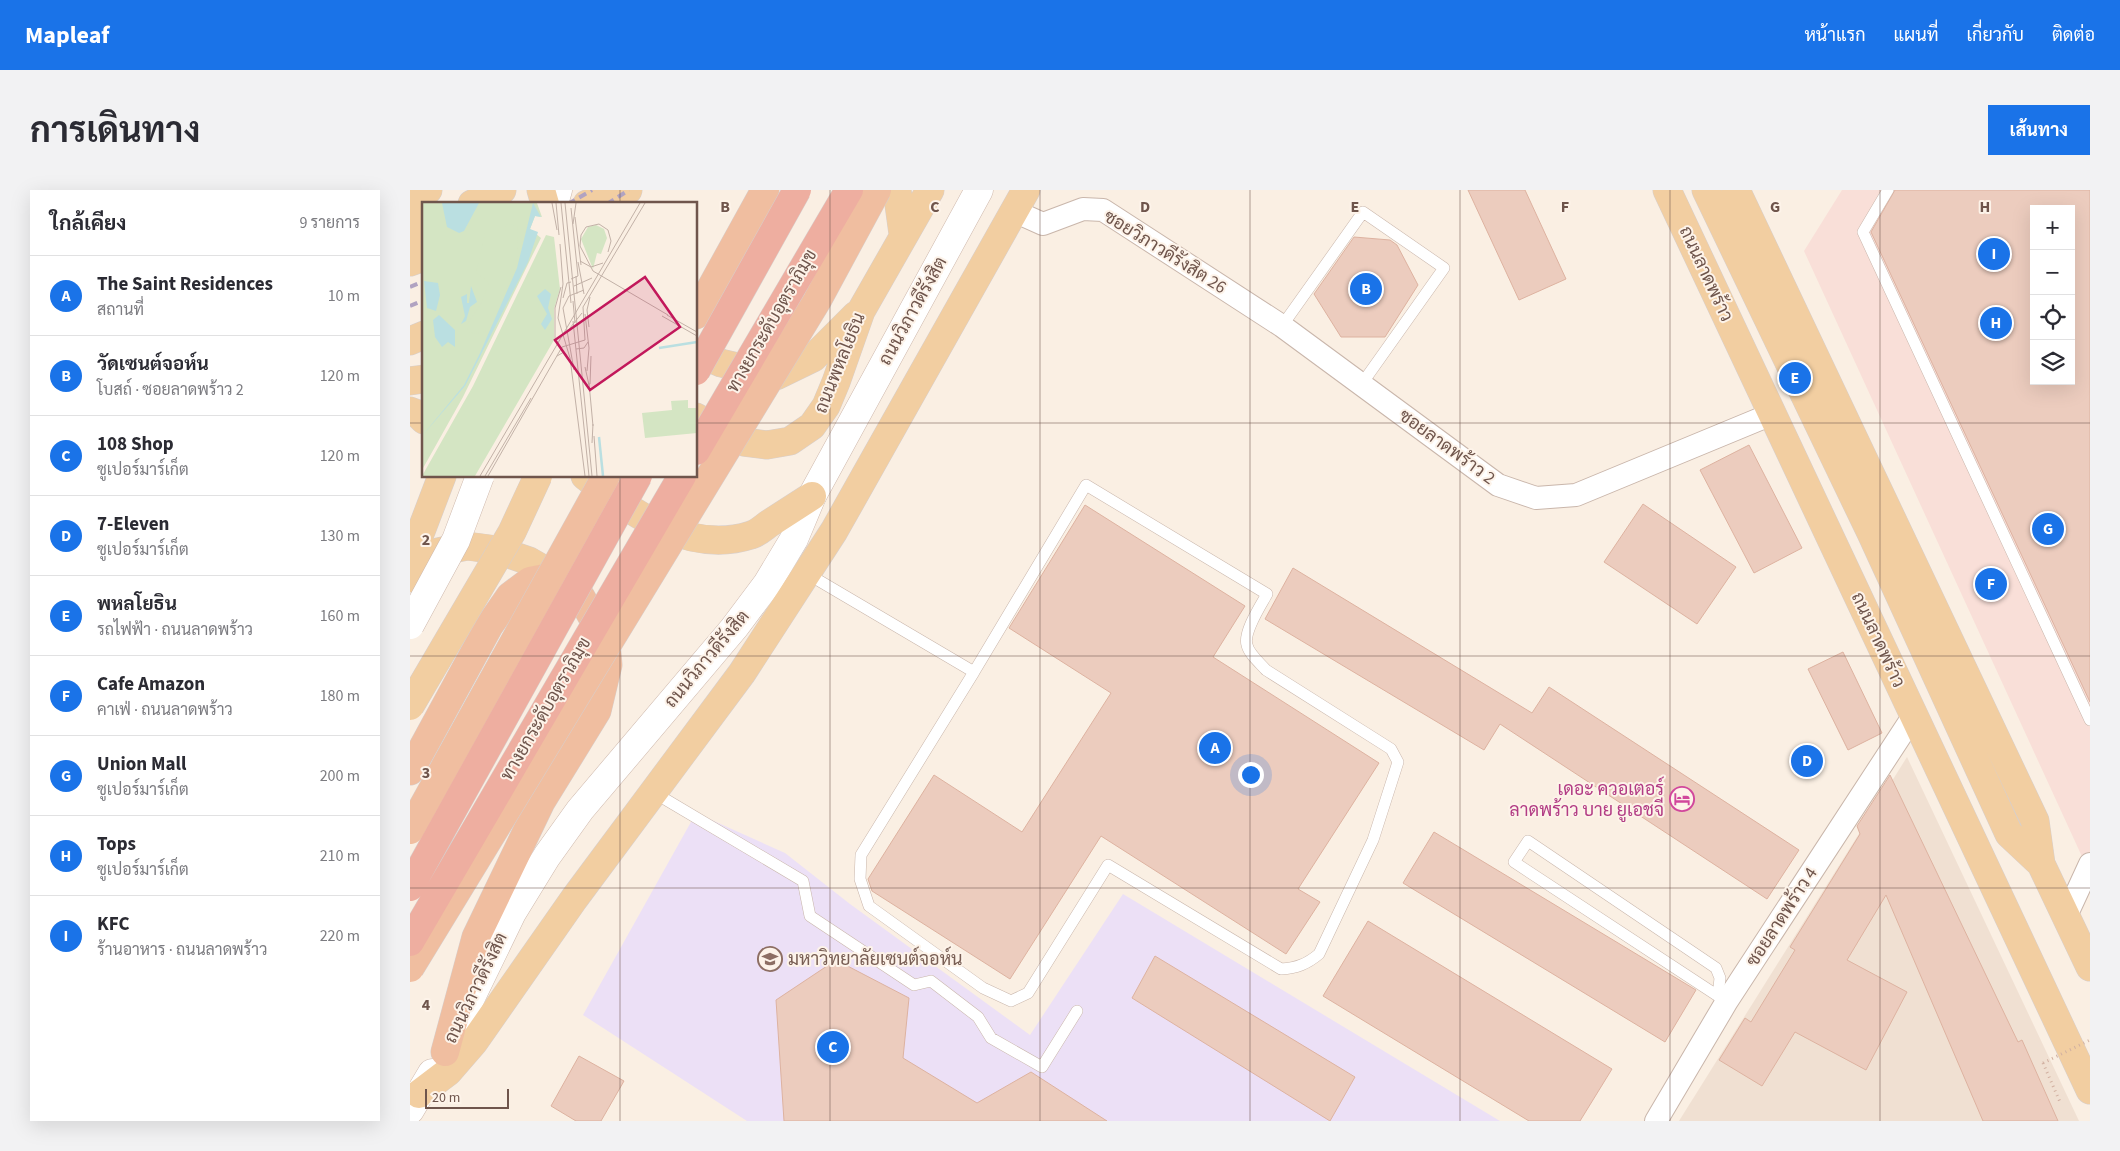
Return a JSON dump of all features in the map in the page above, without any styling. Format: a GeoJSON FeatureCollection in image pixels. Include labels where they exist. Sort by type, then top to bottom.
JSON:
{"type":"FeatureCollection","features":[{"type":"Feature","properties":{"kind":"highway"},"geometry":{"type":"LineString","coordinates":[[698,311],[766,190]]}},
{"type":"Feature","properties":{"kind":"highway"},"geometry":{"type":"LineString","coordinates":[[698,367],[797,190]]}},
{"type":"Feature","properties":{"kind":"highway","name":"ทางยกระดับอุตราภิมุข"},"geometry":{"type":"LineString","coordinates":[[698,448],[849,190]]}},
{"type":"Feature","properties":{"kind":"highway"},"geometry":{"type":"LineString","coordinates":[[410,968],[817,301],[877,190]]}},
{"type":"Feature","properties":{"kind":"highway"},"geometry":{"type":"LineString","coordinates":[[410,830],[605,478]]}},
{"type":"Feature","properties":{"kind":"highway","name":"ทางยกระดับอุตราภิมุข"},"geometry":{"type":"LineString","coordinates":[[410,887],[637,478]]}},
{"type":"Feature","properties":{"kind":"highway","name":"ทางยกระดับอุตราภิมุข"},"geometry":{"type":"LineString","coordinates":[[410,942],[681,478]]}},
{"type":"Feature","properties":{"kind":"highway"},"geometry":{"type":"LineString","coordinates":[[410,771],[489,626],[510,596],[530,581],[555,576],[581,597],[606,642],[608,665],[597,711],[541,802],[476,937],[445,1052]]}},
{"type":"Feature","properties":{"kind":"main road"},"geometry":{"type":"LineString","coordinates":[[410,206],[428,190]]}},
{"type":"Feature","properties":{"kind":"main road"},"geometry":{"type":"LineString","coordinates":[[476,202],[502,190]]}},
{"type":"Feature","properties":{"kind":"main road"},"geometry":{"type":"LineString","coordinates":[[593,202],[628,190]]}},
{"type":"Feature","properties":{"kind":"main road"},"geometry":{"type":"LineString","coordinates":[[897,190],[903,234]]}},
{"type":"Feature","properties":{"kind":"main road","name":"ถนนพหลโยธิน"},"geometry":{"type":"LineString","coordinates":[[698,418],[716,430],[744,442],[767,444],[790,441],[812,426],[826,406],[860,311],[930,190]]}},
{"type":"Feature","properties":{"kind":"main road","name":"ถนนวิภาวดีรังสิต"},"geometry":{"type":"LineString","coordinates":[[415,1102],[445,1052],[512,913],[547,856],[580,810],[734,628],[762,591],[794,539],[812,496],[979,190]]}},
{"type":"Feature","properties":{"kind":"main road","name":"ถนนลาดพร้าว"},"geometry":{"type":"LineString","coordinates":[[1667,190],[2090,1090]]}},
{"type":"Feature","properties":{"kind":"main road"},"geometry":{"type":"LineString","coordinates":[[1706,190],[1871,533],[2009,834],[2041,864]]}},
{"type":"Feature","properties":{"kind":"main road"},"geometry":{"type":"LineString","coordinates":[[1736,190],[2035,821],[2041,864],[2090,967]]}},
{"type":"Feature","properties":{"kind":"main road"},"geometry":{"type":"LineString","coordinates":[[415,1102],[448,1072],[474,1042],[574,899],[742,673],[834,531],[1020,201]]}},
{"type":"Feature","properties":{"kind":"main road"},"geometry":{"type":"LineString","coordinates":[[410,233],[422,227]]}},
{"type":"Feature","properties":{"kind":"main road"},"geometry":{"type":"LineString","coordinates":[[698,353],[721,363],[776,376],[813,358],[860,311]]}},
{"type":"Feature","properties":{"kind":"main road"},"geometry":{"type":"LineString","coordinates":[[410,341],[422,336]]}},
{"type":"Feature","properties":{"kind":"main road"},"geometry":{"type":"LineString","coordinates":[[410,411],[422,418]]}},
{"type":"Feature","properties":{"kind":"main road"},"geometry":{"type":"LineString","coordinates":[[410,560],[441,478]]}},
{"type":"Feature","properties":{"kind":"main road"},"geometry":{"type":"LineString","coordinates":[[410,625],[456,540],[479,478]]}},
{"type":"Feature","properties":{"kind":"main road"},"geometry":{"type":"LineString","coordinates":[[410,706],[512,532],[537,478]]}},
{"type":"Feature","properties":{"kind":"main road"},"geometry":{"type":"LineString","coordinates":[[588,478],[630,510],[652,523],[692,537],[713,540],[753,534],[812,496]]}},
{"type":"Feature","properties":{"kind":"main road"},"geometry":{"type":"LineString","coordinates":[[410,578],[438,552],[467,546],[496,550],[529,561],[555,576]]}},
{"type":"Feature","properties":{"kind":"street","name":"ซอยวิภาวดีรังสิต 26"},"geometry":{"type":"LineString","coordinates":[[1020,201],[1043,224],[1083,209],[1103,210],[1282,326]]}},
{"type":"Feature","properties":{"kind":"street","name":"ซอยลาดพร้าว 2"},"geometry":{"type":"LineString","coordinates":[[1282,326],[1498,485],[1536,498],[1576,495],[1772,414]]}},
{"type":"Feature","properties":{"kind":"street","name":"ซอยลาดพร้าว 4"},"geometry":{"type":"LineString","coordinates":[[1656,1121],[1723,999],[1914,715]]}},
{"type":"Feature","properties":{"kind":"street"},"geometry":{"type":"LineString","coordinates":[[2066,916],[2090,864]]}},
{"type":"Feature","properties":{"kind":"lane"},"geometry":{"type":"LineString","coordinates":[[1888,190],[1863,232],[2090,720]]}},
{"type":"Feature","properties":{"kind":"lane"},"geometry":{"type":"LineString","coordinates":[[1282,326],[1363,212],[1444,268],[1360,385]]}},
{"type":"Feature","properties":{"kind":"lane"},"geometry":{"type":"LineString","coordinates":[[1086,485],[1267,594],[1246,638],[1247,646],[1253,655],[1266,670],[1391,749],[1398,762],[1373,840],[1319,954],[1307,963],[1293,968],[1281,969],[1108,865],[1028,993],[1011,1001],[983,988],[869,906],[860,879],[861,855],[974,672],[1086,485]]}},
{"type":"Feature","properties":{"kind":"lane"},"geometry":{"type":"LineString","coordinates":[[806,573],[974,672]]}},
{"type":"Feature","properties":{"kind":"lane"},"geometry":{"type":"LineString","coordinates":[[653,792],[803,881],[810,916],[914,985],[931,981],[978,1018],[991,1038],[1042,1067],[1077,1011]]}},
{"type":"Feature","properties":{"kind":"lane"},"geometry":{"type":"LineString","coordinates":[[1528,841],[1716,968],[1720,978],[1723,999],[1514,862],[1528,841]]}},
{"type":"Feature","properties":{"kind":"path"},"geometry":{"type":"LineString","coordinates":[[2060,1102],[2043,1062],[2090,1040]]}},
{"type":"Feature","properties":{"kind":"shaded area"},"geometry":{"type":"Polygon","coordinates":[[[1842,190],[2090,190],[2090,874],[1804,251],[1842,190]]]}},
{"type":"Feature","properties":{"kind":"shaded area"},"geometry":{"type":"Polygon","coordinates":[[[1907,757],[2079,1121],[1679,1121],[1907,757]]]}},
{"type":"Feature","properties":{"kind":"shaded area","name":"มหาวิทยาลัยเซนต์จอห์น"},"geometry":{"type":"Polygon","coordinates":[[[696,813],[785,853],[850,904],[1030,1035],[1123,894],[1500,1121],[747,1121],[583,1015],[696,813]]]}},
{"type":"Feature","properties":{"kind":"building"},"geometry":{"type":"Polygon","coordinates":[[[1468,190],[1525,190],[1566,279],[1519,300],[1468,190]]]}},
{"type":"Feature","properties":{"kind":"building"},"geometry":{"type":"Polygon","coordinates":[[[1895,190],[2090,190],[2090,702],[1871,232],[1895,190]]]}},
{"type":"Feature","properties":{"kind":"building"},"geometry":{"type":"Polygon","coordinates":[[[1354,237],[1390,240],[1397,245],[1418,285],[1385,337],[1341,337],[1314,294],[1354,237]]]}},
{"type":"Feature","properties":{"kind":"building"},"geometry":{"type":"Polygon","coordinates":[[[1749,445],[1802,548],[1754,573],[1700,470],[1749,445]]]}},
{"type":"Feature","properties":{"kind":"building"},"geometry":{"type":"Polygon","coordinates":[[[1643,504],[1736,567],[1697,624],[1604,562],[1643,504]]]}},
{"type":"Feature","properties":{"kind":"building"},"geometry":{"type":"Polygon","coordinates":[[[1085,505],[1245,606],[1213,657],[1379,763],[1298,889],[1320,902],[1286,954],[1101,836],[1010,979],[872,891],[868,879],[934,775],[1022,832],[1111,693],[1009,628],[1085,505]]]}},
{"type":"Feature","properties":{"kind":"building"},"geometry":{"type":"Polygon","coordinates":[[[1293,568],[1532,713],[1549,687],[1799,850],[1767,899],[1500,724],[1484,750],[1265,619],[1293,568]]]}},
{"type":"Feature","properties":{"kind":"building"},"geometry":{"type":"Polygon","coordinates":[[[1843,652],[1882,733],[1848,750],[1808,669],[1843,652]]]}},
{"type":"Feature","properties":{"kind":"building"},"geometry":{"type":"Polygon","coordinates":[[[1890,775],[2018,1042],[2022,1040],[2058,1121],[1983,1121],[1886,895],[1847,960],[1907,992],[1866,1070],[1795,1032],[1762,1086],[1719,1060],[1745,1018],[1751,1022],[1795,950],[1790,947],[1860,834],[1857,826],[1890,775]]]}},
{"type":"Feature","properties":{"kind":"building"},"geometry":{"type":"Polygon","coordinates":[[[1434,832],[1696,990],[1665,1042],[1403,883],[1434,832]]]}},
{"type":"Feature","properties":{"kind":"building"},"geometry":{"type":"Polygon","coordinates":[[[1368,921],[1612,1069],[1580,1121],[1529,1121],[1323,996],[1368,921]]]}},
{"type":"Feature","properties":{"kind":"building"},"geometry":{"type":"Polygon","coordinates":[[[1155,956],[1355,1077],[1330,1121],[1132,998],[1155,956]]]}},
{"type":"Feature","properties":{"kind":"building"},"geometry":{"type":"Polygon","coordinates":[[[836,960],[909,998],[903,1058],[977,1103],[1031,1072],[1107,1121],[784,1121],[776,1000],[836,960]]]}},
{"type":"Feature","properties":{"kind":"building"},"geometry":{"type":"Polygon","coordinates":[[[579,1056],[624,1081],[601,1121],[576,1121],[551,1106],[579,1056]]]}},
{"type":"Feature","properties":{"kind":"railway"},"geometry":{"type":"LineString","coordinates":[[571,202],[592,190]]}},
{"type":"Feature","properties":{"kind":"railway"},"geometry":{"type":"LineString","coordinates":[[610,202],[629,190]]}},
{"type":"Feature","properties":{"kind":"railway"},"geometry":{"type":"LineString","coordinates":[[410,287],[422,282]]}},
{"type":"Feature","properties":{"kind":"railway"},"geometry":{"type":"LineString","coordinates":[[410,306],[422,301]]}},
{"type":"Feature","properties":{"kind":"place","name":"KFC"},"geometry":{"type":"Point","coordinates":[1994,254]}},
{"type":"Feature","properties":{"kind":"place","name":"วัดเซนต์จอห์น"},"geometry":{"type":"Point","coordinates":[1366,289]}},
{"type":"Feature","properties":{"kind":"place","name":"Tops"},"geometry":{"type":"Point","coordinates":[1996,323]}},
{"type":"Feature","properties":{"kind":"place","name":"พหลโยธิน"},"geometry":{"type":"Point","coordinates":[1795,378]}},
{"type":"Feature","properties":{"kind":"place","name":"Union Mall"},"geometry":{"type":"Point","coordinates":[2048,529]}},
{"type":"Feature","properties":{"kind":"place","name":"Cafe Amazon"},"geometry":{"type":"Point","coordinates":[1991,584]}},
{"type":"Feature","properties":{"kind":"place","name":"The Saint Residences"},"geometry":{"type":"Point","coordinates":[1215,748]}},
{"type":"Feature","properties":{"kind":"place","name":"7-Eleven"},"geometry":{"type":"Point","coordinates":[1807,761]}},
{"type":"Feature","properties":{"kind":"place","name":"เดอะ ควอเตอร์ ลาดพร้าว บาย ยูเอชจี"},"geometry":{"type":"Point","coordinates":[1682,799]}},
{"type":"Feature","properties":{"kind":"place","name":"มหาวิทยาลัยเซนต์จอห์น"},"geometry":{"type":"Point","coordinates":[770,959]}},
{"type":"Feature","properties":{"kind":"place","name":"108 Shop"},"geometry":{"type":"Point","coordinates":[833,1047]}}]}
